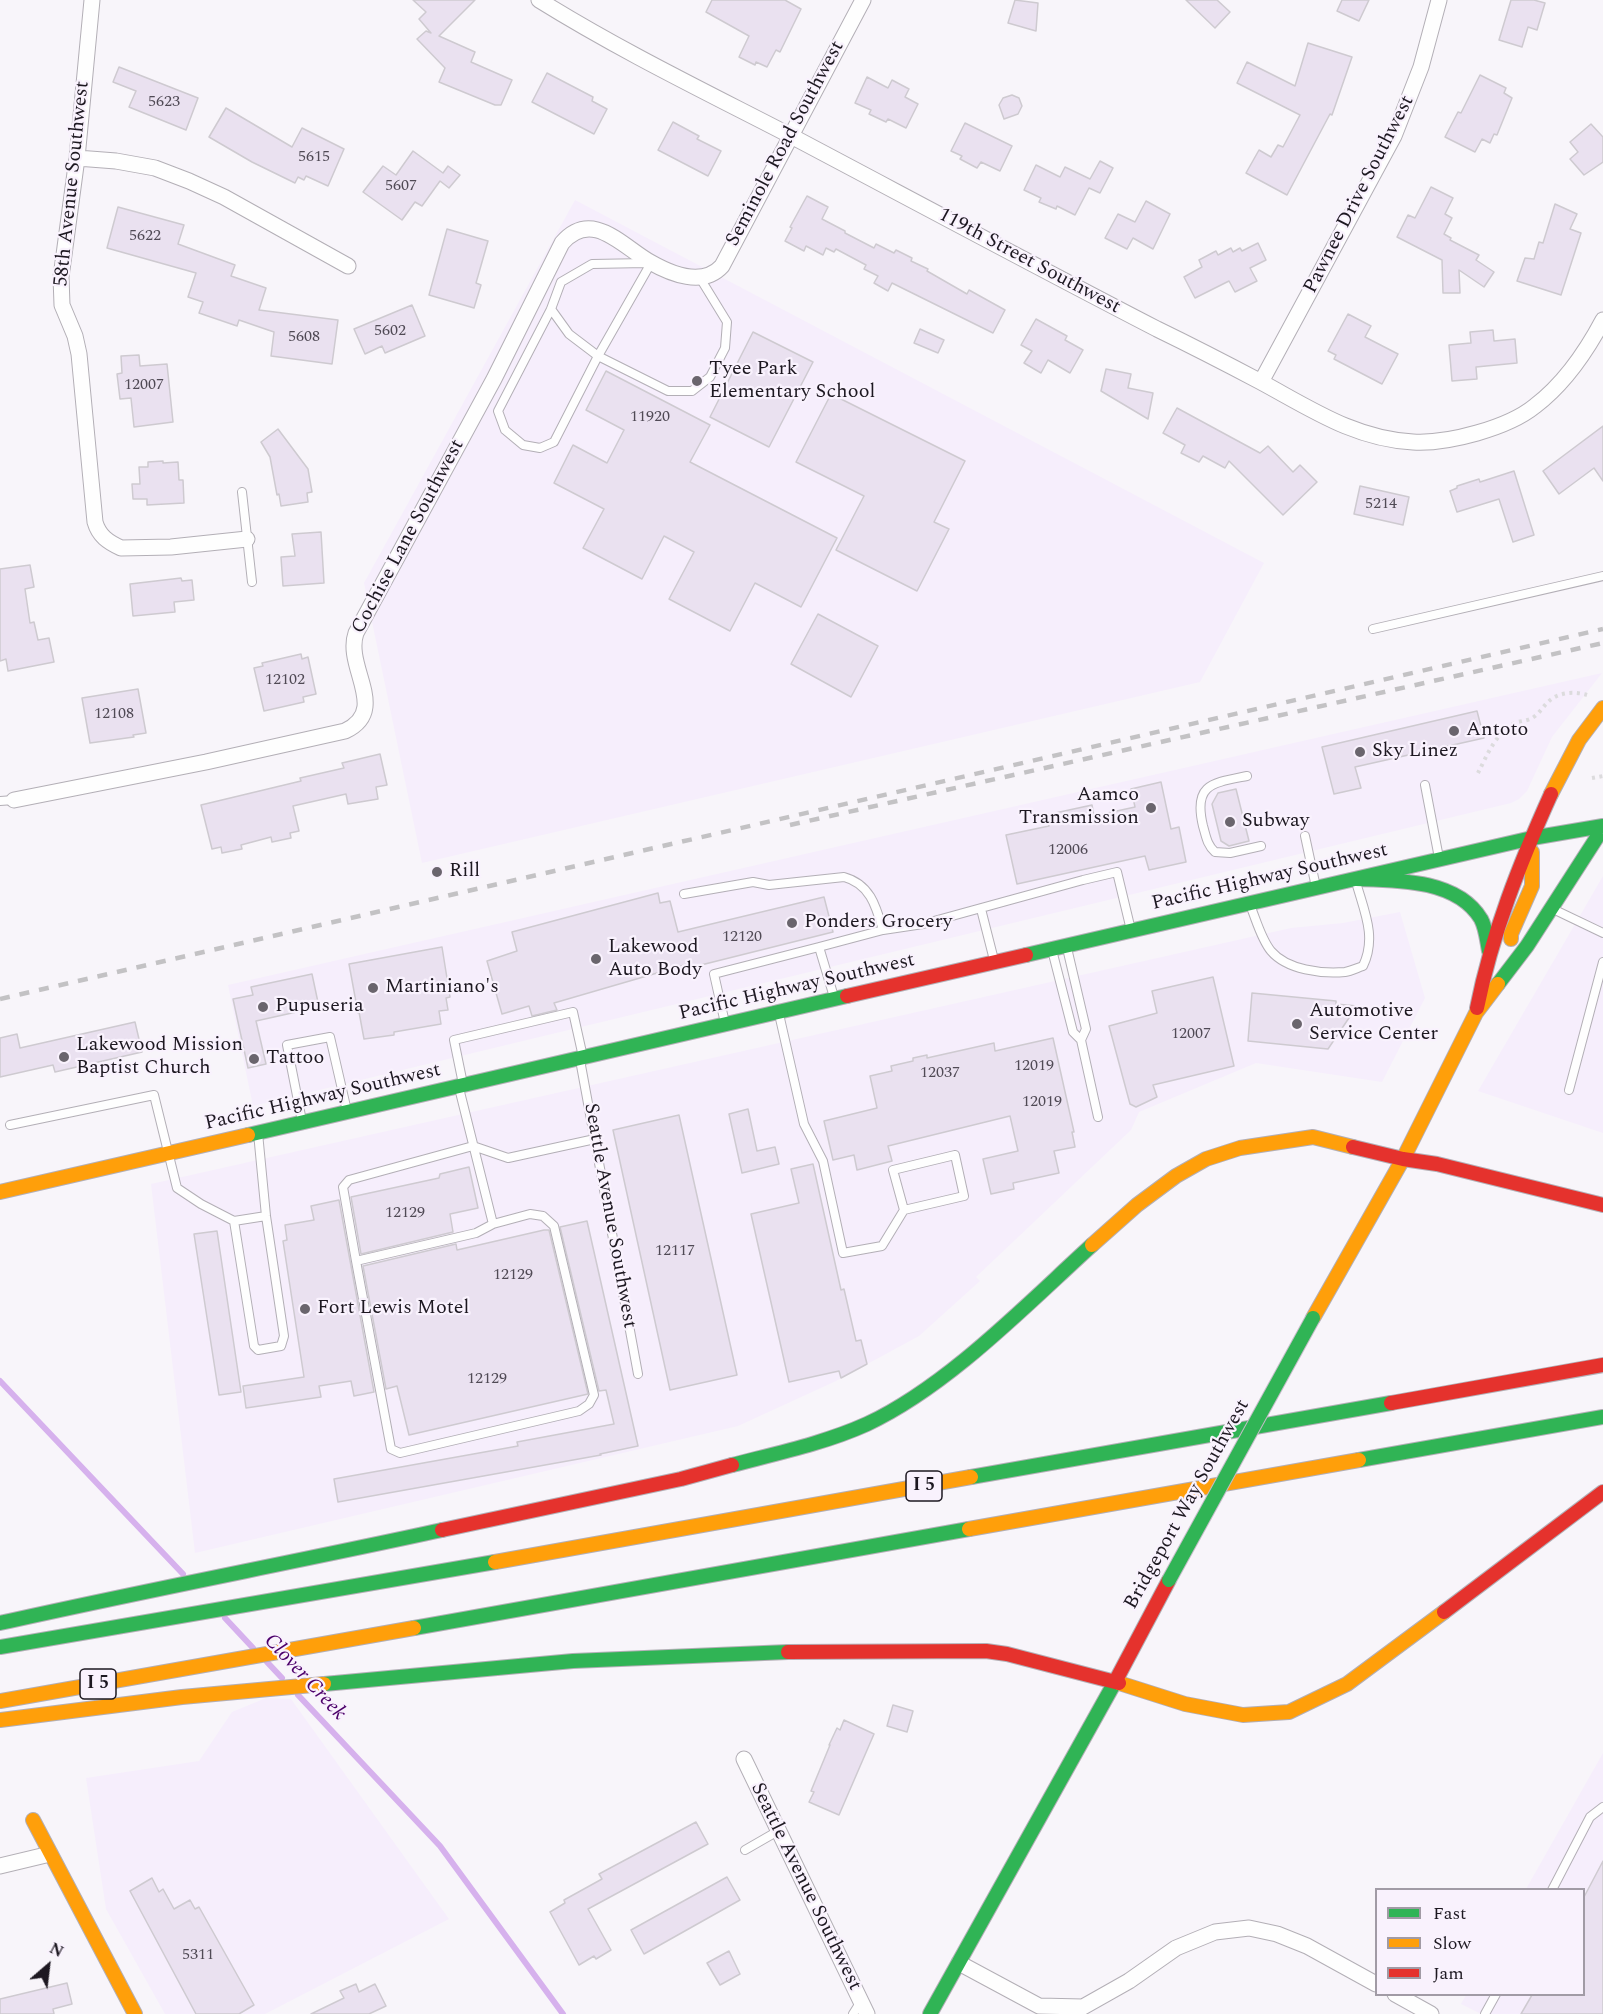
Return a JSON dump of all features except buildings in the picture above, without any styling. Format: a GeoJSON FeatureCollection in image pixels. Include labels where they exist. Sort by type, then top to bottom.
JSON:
{"type":"FeatureCollection","features":[{"type":"Feature","properties":{"kind":"main road","name":"Bridgeport Way Southwest"},"geometry":{"type":"LineString","coordinates":[[1476,1013],[1489,951],[1532,838],[1565,765],[1587,727],[1603,708]]}},
{"type":"Feature","properties":{"kind":"main road","name":"Bridgeport Way Southwest"},"geometry":{"type":"LineString","coordinates":[[930,2014],[1402,1158],[1476,1013],[1507,974],[1603,827]]}},
{"type":"Feature","properties":{"kind":"main road","name":"Pacific Highway Southwest"},"geometry":{"type":"LineString","coordinates":[[0,1192],[1439,859],[1532,838],[1603,827]]}},
{"type":"Feature","properties":{"kind":"main road"},"geometry":{"type":"LineString","coordinates":[[1507,974],[1511,934],[1532,886],[1532,838]]}},
{"type":"Feature","properties":{"kind":"main road"},"geometry":{"type":"LineString","coordinates":[[1356,879],[1410,881],[1462,900],[1481,919],[1489,951]]}},
{"type":"Feature","properties":{"kind":"main road"},"geometry":{"type":"LineString","coordinates":[[0,1623],[132,1593],[219,1577],[681,1479],[836,1437],[869,1423],[903,1404],[950,1370],[980,1346],[1137,1205],[1176,1176],[1206,1159],[1240,1148],[1313,1137],[1437,1164],[1603,1205]]}},
{"type":"Feature","properties":{"kind":"main road","name":"I 5"},"geometry":{"type":"LineString","coordinates":[[0,1647],[244,1606],[1603,1365]]}},
{"type":"Feature","properties":{"kind":"main road","name":"I 5"},"geometry":{"type":"LineString","coordinates":[[0,1701],[1603,1417]]}},
{"type":"Feature","properties":{"kind":"main road"},"geometry":{"type":"LineString","coordinates":[[0,1720],[312,1684],[573,1661],[812,1651],[986,1650],[1115,1682],[1185,1704],[1243,1715],[1289,1712],[1347,1684],[1603,1492]]}},
{"type":"Feature","properties":{"kind":"main road"},"geometry":{"type":"LineString","coordinates":[[33,1820],[135,2014]]}},
{"type":"Feature","properties":{"kind":"street","name":"58th Avenue Southwest"},"geometry":{"type":"LineString","coordinates":[[92,0],[77,158],[61,277],[62,304],[75,336],[79,354],[92,505],[98,532],[121,548],[171,547],[247,539]]}},
{"type":"Feature","properties":{"kind":"street","name":"119th Street Southwest"},"geometry":{"type":"LineString","coordinates":[[539,0],[625,50],[1348,429],[1368,435],[1412,442],[1433,442],[1478,433],[1508,422],[1534,407],[1562,379],[1584,354],[1603,320]]}},
{"type":"Feature","properties":{"kind":"street","name":"Seminole Road Southwest"},"geometry":{"type":"LineString","coordinates":[[700,278],[715,273],[722,266],[863,0]]}},
{"type":"Feature","properties":{"kind":"street","name":"Pawnee Drive Southwest"},"geometry":{"type":"LineString","coordinates":[[1262,382],[1394,136],[1411,98],[1439,0]]}},
{"type":"Feature","properties":{"kind":"street"},"geometry":{"type":"LineString","coordinates":[[77,158],[116,161],[155,168],[189,181],[224,197],[348,266]]}},
{"type":"Feature","properties":{"kind":"street","name":"Cochise Lane Southwest"},"geometry":{"type":"LineString","coordinates":[[7,800],[206,762],[345,731],[354,727],[361,721],[366,706],[366,697],[353,651],[356,633],[494,378],[562,243],[573,233],[594,229],[614,236],[651,263],[691,278],[700,278]]}},
{"type":"Feature","properties":{"kind":"street","name":"Seattle Avenue Southwest"},"geometry":{"type":"LineString","coordinates":[[744,1759],[860,2010]]}},
{"type":"Feature","properties":{"kind":"street"},"geometry":{"type":"LineString","coordinates":[[0,1866],[50,1854]]}},
{"type":"Feature","properties":{"kind":"street"},"geometry":{"type":"LineString","coordinates":[[959,1963],[1038,2006],[1083,2007],[1129,1981],[1176,1948],[1215,1932],[1249,1928],[1277,1934],[1307,1946],[1375,1983]]}},
{"type":"Feature","properties":{"kind":"street"},"geometry":{"type":"LineString","coordinates":[[1397,1996],[1431,2014]]}},
{"type":"Feature","properties":{"kind":"lane"},"geometry":{"type":"LineString","coordinates":[[651,263],[598,356],[554,442],[540,448],[523,445],[505,430],[498,411],[550,309],[561,282],[592,264],[651,263]]}},
{"type":"Feature","properties":{"kind":"lane"},"geometry":{"type":"LineString","coordinates":[[550,309],[569,334],[598,356],[668,391],[692,391],[710,377],[725,348],[727,322],[700,278]]}},
{"type":"Feature","properties":{"kind":"lane"},"geometry":{"type":"LineString","coordinates":[[242,492],[252,582]]}},
{"type":"Feature","properties":{"kind":"lane"},"geometry":{"type":"LineString","coordinates":[[1373,629],[1603,576]]}},
{"type":"Feature","properties":{"kind":"lane"},"geometry":{"type":"LineString","coordinates":[[1247,776],[1212,784],[1202,796],[1199,803],[1200,812],[1208,843],[1215,852],[1230,854],[1261,846]]}},
{"type":"Feature","properties":{"kind":"lane"},"geometry":{"type":"LineString","coordinates":[[1425,785],[1439,859]]}},
{"type":"Feature","properties":{"kind":"lane"},"geometry":{"type":"LineString","coordinates":[[1305,836],[1316,888]]}},
{"type":"Feature","properties":{"kind":"lane"},"geometry":{"type":"LineString","coordinates":[[726,1024],[714,974],[883,930],[923,924],[1083,880],[1118,872],[1131,931]]}},
{"type":"Feature","properties":{"kind":"lane"},"geometry":{"type":"LineString","coordinates":[[684,894],[753,882],[769,885],[844,877],[855,880],[867,890],[875,902],[883,930]]}},
{"type":"Feature","properties":{"kind":"lane"},"geometry":{"type":"LineString","coordinates":[[1249,903],[1269,949],[1278,959],[1293,966],[1318,971],[1347,972],[1363,966],[1369,954],[1371,941],[1356,879]]}},
{"type":"Feature","properties":{"kind":"lane"},"geometry":{"type":"LineString","coordinates":[[1551,908],[1603,933]]}},
{"type":"Feature","properties":{"kind":"lane"},"geometry":{"type":"LineString","coordinates":[[981,909],[994,962]]}},
{"type":"Feature","properties":{"kind":"lane"},"geometry":{"type":"LineString","coordinates":[[1067,946],[1086,1029],[1082,1040],[1098,1117]]}},
{"type":"Feature","properties":{"kind":"lane"},"geometry":{"type":"LineString","coordinates":[[819,947],[834,999]]}},
{"type":"Feature","properties":{"kind":"lane"},"geometry":{"type":"LineString","coordinates":[[1052,949],[1073,1032],[1082,1040]]}},
{"type":"Feature","properties":{"kind":"lane"},"geometry":{"type":"LineString","coordinates":[[1569,1090],[1603,962]]}},
{"type":"Feature","properties":{"kind":"lane","name":"Seattle Avenue Southwest"},"geometry":{"type":"LineString","coordinates":[[461,1086],[454,1040],[573,1012],[638,1374]]}},
{"type":"Feature","properties":{"kind":"lane"},"geometry":{"type":"LineString","coordinates":[[778,1012],[804,1124],[823,1161],[843,1253],[882,1246],[904,1210],[964,1196],[955,1155],[893,1170],[904,1210]]}},
{"type":"Feature","properties":{"kind":"lane"},"geometry":{"type":"LineString","coordinates":[[302,1123],[287,1045],[330,1036],[348,1112]]}},
{"type":"Feature","properties":{"kind":"lane"},"geometry":{"type":"LineString","coordinates":[[461,1086],[473,1146],[493,1224]]}},
{"type":"Feature","properties":{"kind":"lane"},"geometry":{"type":"LineString","coordinates":[[10,1125],[154,1095],[177,1188],[201,1204],[234,1221],[266,1216]]}},
{"type":"Feature","properties":{"kind":"lane"},"geometry":{"type":"LineString","coordinates":[[234,1221],[254,1346],[258,1350],[282,1346],[284,1336],[266,1216],[258,1133]]}},
{"type":"Feature","properties":{"kind":"lane"},"geometry":{"type":"LineString","coordinates":[[356,1261],[476,1233],[493,1224],[530,1214],[543,1216],[554,1226],[594,1395],[589,1404],[579,1411],[400,1453],[391,1449],[356,1261],[343,1187],[349,1180],[473,1146],[508,1158],[595,1139]]}},
{"type":"Feature","properties":{"kind":"lane"},"geometry":{"type":"LineString","coordinates":[[1553,1888],[1590,1817],[1603,1807]]}},
{"type":"Feature","properties":{"kind":"lane"},"geometry":{"type":"LineString","coordinates":[[745,1850],[778,1831]]}},
{"type":"Feature","properties":{"kind":"lane"},"geometry":{"type":"LineString","coordinates":[[1485,2014],[1495,1996]]}},
{"type":"Feature","properties":{"kind":"path"},"geometry":{"type":"LineString","coordinates":[[1478,773],[1491,746],[1513,724],[1531,719],[1550,700],[1562,694],[1578,692],[1588,696]]}},
{"type":"Feature","properties":{"kind":"path"},"geometry":{"type":"LineString","coordinates":[[1592,778],[1603,776]]}},
{"type":"Feature","properties":{"kind":"shaded area","name":"Tyee Park Elementary School"},"geometry":{"type":"Polygon","coordinates":[[[575,200],[1264,563],[1200,682],[422,863],[364,583],[575,200]]]}},
{"type":"Feature","properties":{"kind":"shaded area"},"geometry":{"type":"Polygon","coordinates":[[[1602,673],[1552,737],[1527,791],[1511,803],[253,1106],[228,985],[1602,673]]]}},
{"type":"Feature","properties":{"kind":"shaded area"},"geometry":{"type":"Polygon","coordinates":[[[1603,876],[1603,1133],[1478,1091],[1603,876]]]}},
{"type":"Feature","properties":{"kind":"shaded area"},"geometry":{"type":"Polygon","coordinates":[[[1400,912],[1425,998],[1382,1082],[1256,1063],[1139,1112],[1131,1130],[976,1277],[980,1281],[919,1336],[836,1381],[738,1426],[195,1553],[151,1184],[1291,928],[1343,923],[1400,912]]]}},
{"type":"Feature","properties":{"kind":"shaded area"},"geometry":{"type":"Polygon","coordinates":[[[266,1698],[291,1699],[449,1919],[265,2014],[165,2014],[106,1909],[86,1778],[199,1761],[232,1712],[266,1698]]]}},
{"type":"Feature","properties":{"kind":"shaded area"},"geometry":{"type":"Polygon","coordinates":[[[1603,1753],[1603,2014],[1481,2014],[1461,2004],[1465,1996],[1585,1996],[1585,1888],[1527,1888],[1603,1753]]]}},
{"type":"Feature","properties":{"kind":"waterway","name":"Clover Creek"},"geometry":{"type":"LineString","coordinates":[[0,1381],[183,1574]]}},
{"type":"Feature","properties":{"kind":"waterway","name":"Clover Creek"},"geometry":{"type":"LineString","coordinates":[[225,1618],[253,1648]]}},
{"type":"Feature","properties":{"kind":"waterway","name":"Clover Creek"},"geometry":{"type":"LineString","coordinates":[[267,1662],[282,1678]]}},
{"type":"Feature","properties":{"kind":"waterway","name":"Clover Creek"},"geometry":{"type":"LineString","coordinates":[[298,1695],[440,1846],[563,2014]]}},
{"type":"Feature","properties":{"kind":"railway"},"geometry":{"type":"LineString","coordinates":[[0,999],[1603,629]]}},
{"type":"Feature","properties":{"kind":"railway"},"geometry":{"type":"LineString","coordinates":[[790,825],[1603,643]]}},
{"type":"Feature","properties":{"kind":"traffic: fast"},"geometry":{"type":"LineString","coordinates":[[1026,955],[1532,838],[1603,826]]}},
{"type":"Feature","properties":{"kind":"traffic: fast"},"geometry":{"type":"LineString","coordinates":[[1498,984],[1527,946],[1603,828]]}},
{"type":"Feature","properties":{"kind":"traffic: fast"},"geometry":{"type":"LineString","coordinates":[[1356,879],[1424,884],[1457,896],[1481,919],[1489,951]]}},
{"type":"Feature","properties":{"kind":"traffic: fast"},"geometry":{"type":"LineString","coordinates":[[248,1135],[847,996]]}},
{"type":"Feature","properties":{"kind":"traffic: fast"},"geometry":{"type":"LineString","coordinates":[[732,1465],[835,1437],[897,1408],[985,1343],[1092,1245]]}},
{"type":"Feature","properties":{"kind":"traffic: fast"},"geometry":{"type":"LineString","coordinates":[[1169,1580],[1313,1318]]}},
{"type":"Feature","properties":{"kind":"traffic: fast"},"geometry":{"type":"LineString","coordinates":[[971,1477],[1391,1403]]}},
{"type":"Feature","properties":{"kind":"traffic: fast"},"geometry":{"type":"LineString","coordinates":[[1359,1460],[1603,1417]]}},
{"type":"Feature","properties":{"kind":"traffic: fast"},"geometry":{"type":"LineString","coordinates":[[414,1628],[969,1529]]}},
{"type":"Feature","properties":{"kind":"traffic: fast"},"geometry":{"type":"LineString","coordinates":[[0,1623],[442,1530]]}},
{"type":"Feature","properties":{"kind":"traffic: fast"},"geometry":{"type":"LineString","coordinates":[[0,1647],[495,1562]]}},
{"type":"Feature","properties":{"kind":"traffic: fast"},"geometry":{"type":"LineString","coordinates":[[324,1684],[573,1661],[788,1652]]}},
{"type":"Feature","properties":{"kind":"traffic: fast"},"geometry":{"type":"LineString","coordinates":[[930,2014],[1115,1682]]}},
{"type":"Feature","properties":{"kind":"traffic: slow"},"geometry":{"type":"LineString","coordinates":[[1551,794],[1579,740],[1603,708]]}},
{"type":"Feature","properties":{"kind":"traffic: slow"},"geometry":{"type":"LineString","coordinates":[[1511,939],[1511,934],[1532,886],[1532,852]]}},
{"type":"Feature","properties":{"kind":"traffic: slow"},"geometry":{"type":"LineString","coordinates":[[1313,1318],[1403,1159],[1476,1013],[1498,984]]}},
{"type":"Feature","properties":{"kind":"traffic: slow"},"geometry":{"type":"LineString","coordinates":[[0,1192],[248,1135]]}},
{"type":"Feature","properties":{"kind":"traffic: slow"},"geometry":{"type":"LineString","coordinates":[[1092,1245],[1137,1205],[1176,1176],[1206,1159],[1240,1148],[1313,1137],[1353,1147]]}},
{"type":"Feature","properties":{"kind":"traffic: slow"},"geometry":{"type":"LineString","coordinates":[[969,1529],[1359,1460]]}},
{"type":"Feature","properties":{"kind":"traffic: slow"},"geometry":{"type":"LineString","coordinates":[[495,1562],[971,1477]]}},
{"type":"Feature","properties":{"kind":"traffic: slow"},"geometry":{"type":"LineString","coordinates":[[1119,1683],[1185,1704],[1243,1715],[1289,1712],[1347,1684],[1444,1612]]}},
{"type":"Feature","properties":{"kind":"traffic: slow"},"geometry":{"type":"LineString","coordinates":[[0,1701],[414,1628]]}},
{"type":"Feature","properties":{"kind":"traffic: slow"},"geometry":{"type":"LineString","coordinates":[[0,1720],[182,1697],[324,1684]]}},
{"type":"Feature","properties":{"kind":"traffic: slow"},"geometry":{"type":"LineString","coordinates":[[33,1820],[135,2014]]}},
{"type":"Feature","properties":{"kind":"traffic: jam"},"geometry":{"type":"LineString","coordinates":[[1477,1008],[1483,980],[1508,899],[1551,794]]}},
{"type":"Feature","properties":{"kind":"traffic: jam"},"geometry":{"type":"LineString","coordinates":[[847,996],[1026,955]]}},
{"type":"Feature","properties":{"kind":"traffic: jam"},"geometry":{"type":"LineString","coordinates":[[1353,1147],[1403,1159],[1437,1164],[1603,1205]]}},
{"type":"Feature","properties":{"kind":"traffic: jam"},"geometry":{"type":"LineString","coordinates":[[1391,1403],[1603,1365]]}},
{"type":"Feature","properties":{"kind":"traffic: jam"},"geometry":{"type":"LineString","coordinates":[[442,1530],[681,1479],[732,1465]]}},
{"type":"Feature","properties":{"kind":"traffic: jam"},"geometry":{"type":"LineString","coordinates":[[1444,1612],[1603,1492]]}},
{"type":"Feature","properties":{"kind":"traffic: jam"},"geometry":{"type":"LineString","coordinates":[[1115,1682],[1169,1580]]}},
{"type":"Feature","properties":{"kind":"traffic: jam"},"geometry":{"type":"LineString","coordinates":[[788,1652],[986,1651],[1007,1654],[1119,1683]]}},
{"type":"Feature","properties":{"kind":"place","name":"Tyee Park Elementary School"},"geometry":{"type":"Point","coordinates":[697,381]}},
{"type":"Feature","properties":{"kind":"place","name":"Antoto"},"geometry":{"type":"Point","coordinates":[1454,731]}},
{"type":"Feature","properties":{"kind":"place","name":"Sky Linez"},"geometry":{"type":"Point","coordinates":[1360,752]}},
{"type":"Feature","properties":{"kind":"place","name":"Aamco Transmission"},"geometry":{"type":"Point","coordinates":[1151,808]}},
{"type":"Feature","properties":{"kind":"place","name":"Subway"},"geometry":{"type":"Point","coordinates":[1230,822]}},
{"type":"Feature","properties":{"kind":"place","name":"Rill"},"geometry":{"type":"Point","coordinates":[437,872]}},
{"type":"Feature","properties":{"kind":"place","name":"Ponders Grocery"},"geometry":{"type":"Point","coordinates":[792,923]}},
{"type":"Feature","properties":{"kind":"place","name":"Lakewood Auto Body"},"geometry":{"type":"Point","coordinates":[596,959]}},
{"type":"Feature","properties":{"kind":"place","name":"Martiniano's"},"geometry":{"type":"Point","coordinates":[373,988]}},
{"type":"Feature","properties":{"kind":"place","name":"Pupuseria"},"geometry":{"type":"Point","coordinates":[263,1007]}},
{"type":"Feature","properties":{"kind":"place","name":"Automotive Service Center"},"geometry":{"type":"Point","coordinates":[1297,1024]}},
{"type":"Feature","properties":{"kind":"place","name":"Lakewood Mission Baptist Church"},"geometry":{"type":"Point","coordinates":[64,1057]}},
{"type":"Feature","properties":{"kind":"place","name":"Tattoo"},"geometry":{"type":"Point","coordinates":[254,1059]}},
{"type":"Feature","properties":{"kind":"place","name":"Fort Lewis Motel"},"geometry":{"type":"Point","coordinates":[305,1309]}}]}
